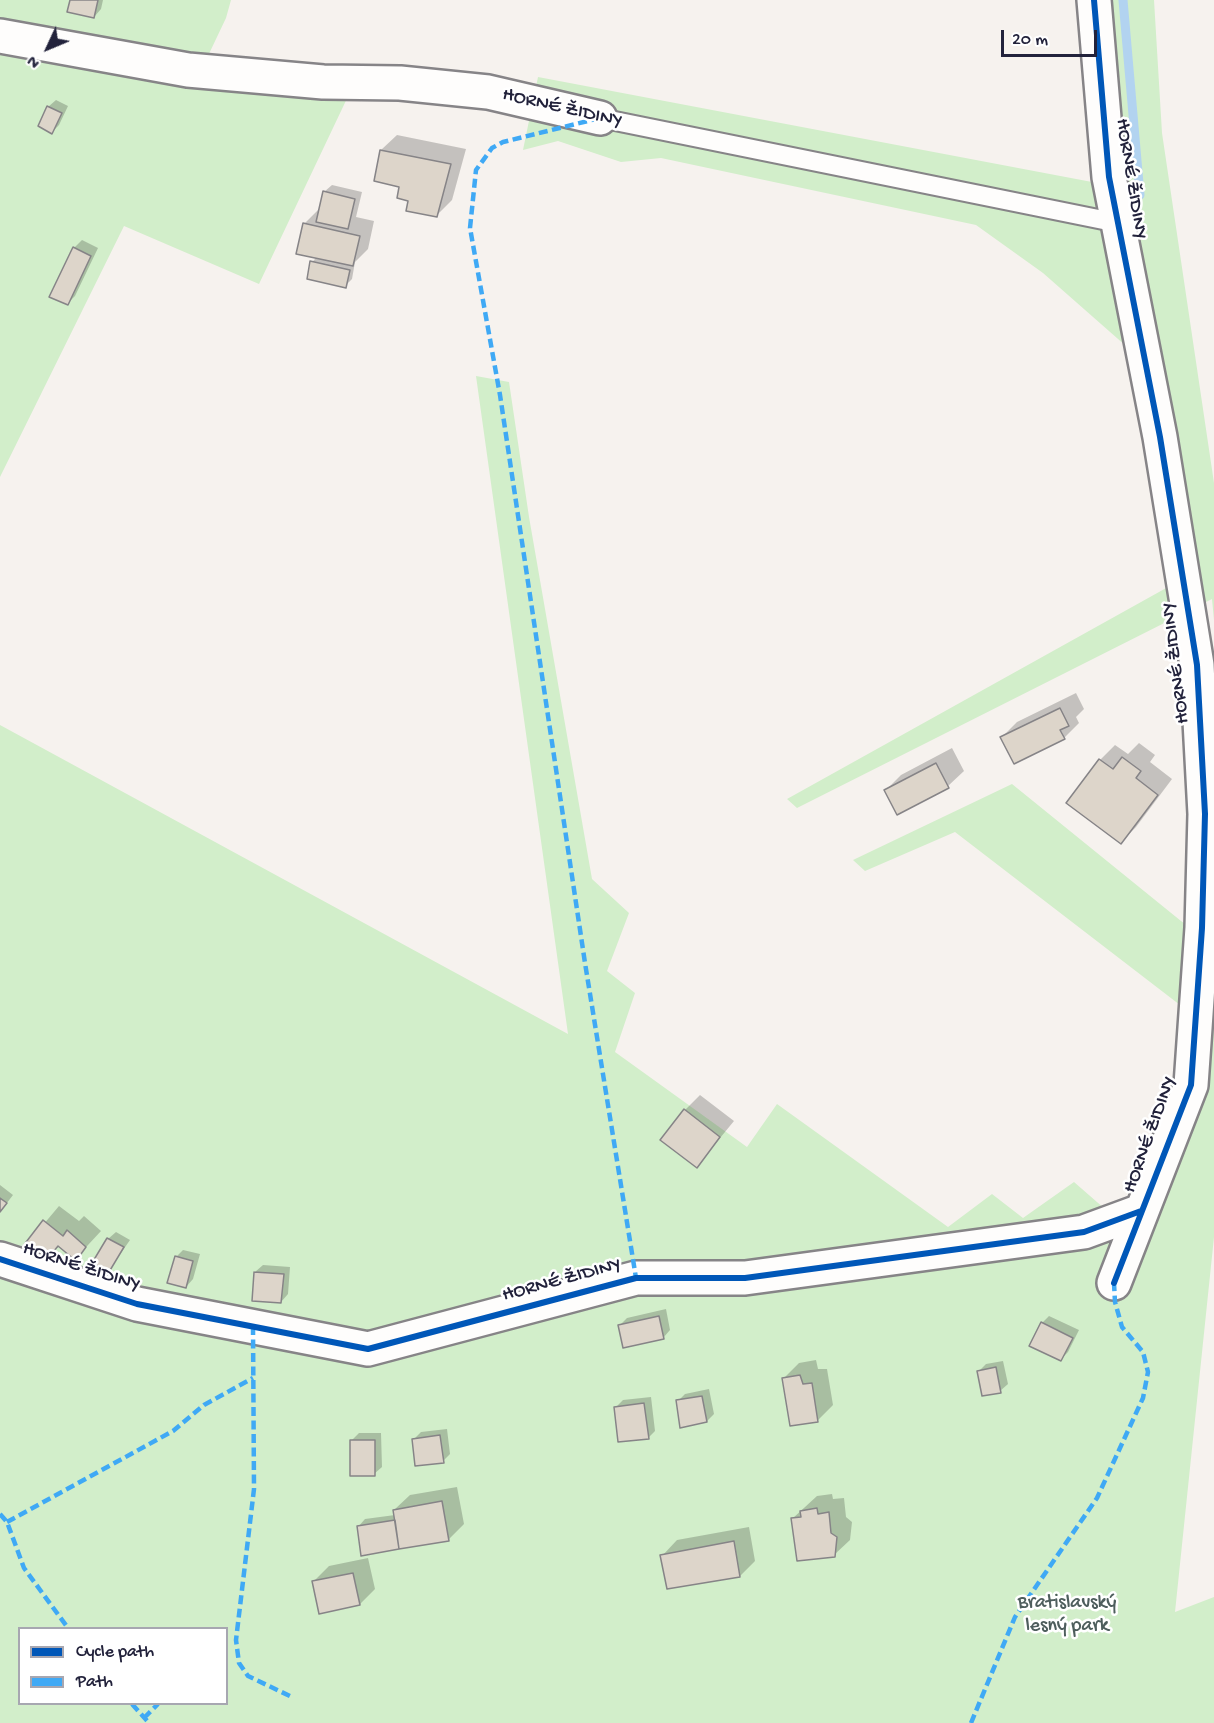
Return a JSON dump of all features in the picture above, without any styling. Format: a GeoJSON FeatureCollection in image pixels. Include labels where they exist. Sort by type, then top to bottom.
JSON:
{"type":"FeatureCollection","features":[{"type":"Feature","properties":{"kind":"street","name":"HORNÉ ŽIDINY"},"geometry":{"type":"LineString","coordinates":[[1094,0],[1109,177],[1160,437],[1197,665],[1205,814],[1202,928],[1194,1004],[1191,1085],[1114,1283]]}},
{"type":"Feature","properties":{"kind":"street","name":"HORNÉ ŽIDINY"},"geometry":{"type":"LineString","coordinates":[[0,36],[188,70],[323,82],[400,83],[488,92],[600,118]]}},
{"type":"Feature","properties":{"kind":"street","name":"HORNÉ ŽIDINY"},"geometry":{"type":"LineString","coordinates":[[0,1259],[137,1304],[368,1349],[636,1278],[745,1278],[769,1275],[1084,1232],[1141,1211]]}},
{"type":"Feature","properties":{"kind":"lane","name":"HORNÉ ŽIDINY"},"geometry":{"type":"LineString","coordinates":[[600,118],[1118,223]]}},
{"type":"Feature","properties":{"kind":"green space"},"geometry":{"type":"Polygon","coordinates":[[[0,0],[231,0],[226,18],[198,77],[351,90],[259,284],[124,226],[0,477],[0,0]]]}},
{"type":"Feature","properties":{"kind":"green space"},"geometry":{"type":"Polygon","coordinates":[[[1077,0],[1154,0],[1162,133],[1214,483],[1214,620],[1212,599],[797,808],[787,799],[1168,587],[1126,346],[1043,273],[976,225],[661,158],[621,162],[558,141],[523,150],[538,77],[1092,182],[1077,0]]]}},
{"type":"Feature","properties":{"kind":"green space","name":"Bratislavský lesný park"},"geometry":{"type":"Polygon","coordinates":[[[476,376],[509,382],[529,517],[592,879],[629,913],[607,971],[635,993],[615,1052],[747,1147],[777,1104],[948,1227],[992,1194],[1023,1218],[1074,1182],[1105,1209],[1127,1202],[1177,1079],[1180,1005],[955,832],[865,871],[853,860],[1012,784],[1181,921],[1213,943],[1214,934],[1214,1237],[1175,1612],[1214,1597],[1214,1723],[0,1723],[0,725],[568,1034],[476,376]]]}},
{"type":"Feature","properties":{"kind":"building"},"geometry":{"type":"Polygon","coordinates":[[[70,0],[98,0],[94,18],[67,12],[70,0]]]}},
{"type":"Feature","properties":{"kind":"building"},"geometry":{"type":"Polygon","coordinates":[[[47,106],[62,113],[52,134],[38,126],[47,106]]]}},
{"type":"Feature","properties":{"kind":"building"},"geometry":{"type":"Polygon","coordinates":[[[380,150],[451,164],[437,217],[406,211],[408,201],[397,198],[399,187],[374,181],[380,150]]]}},
{"type":"Feature","properties":{"kind":"building"},"geometry":{"type":"Polygon","coordinates":[[[323,191],[355,199],[348,229],[316,222],[323,191]]]}},
{"type":"Feature","properties":{"kind":"building"},"geometry":{"type":"Polygon","coordinates":[[[303,223],[360,236],[353,266],[296,254],[303,223]]]}},
{"type":"Feature","properties":{"kind":"building"},"geometry":{"type":"Polygon","coordinates":[[[73,247],[91,256],[68,305],[49,297],[73,247]]]}},
{"type":"Feature","properties":{"kind":"building"},"geometry":{"type":"Polygon","coordinates":[[[310,261],[350,270],[346,288],[307,279],[310,261]]]}},
{"type":"Feature","properties":{"kind":"building"},"geometry":{"type":"Polygon","coordinates":[[[1060,708],[1069,726],[1060,730],[1065,739],[1014,764],[1000,737],[1060,708]]]}},
{"type":"Feature","properties":{"kind":"building"},"geometry":{"type":"Polygon","coordinates":[[[1122,757],[1141,771],[1136,778],[1158,795],[1121,844],[1066,803],[1099,759],[1113,769],[1122,757]]]}},
{"type":"Feature","properties":{"kind":"building"},"geometry":{"type":"Polygon","coordinates":[[[936,763],[949,788],[897,815],[884,790],[936,763]]]}},
{"type":"Feature","properties":{"kind":"building"},"geometry":{"type":"Polygon","coordinates":[[[684,1109],[720,1137],[697,1168],[660,1140],[684,1109]]]}},
{"type":"Feature","properties":{"kind":"building"},"geometry":{"type":"Polygon","coordinates":[[[0,1198],[7,1203],[0,1212],[0,1198]]]}},
{"type":"Feature","properties":{"kind":"building"},"geometry":{"type":"Polygon","coordinates":[[[43,1220],[63,1236],[67,1230],[86,1247],[76,1261],[58,1246],[41,1267],[20,1250],[43,1220]]]}},
{"type":"Feature","properties":{"kind":"building"},"geometry":{"type":"Polygon","coordinates":[[[107,1238],[124,1247],[109,1272],[92,1263],[107,1238]]]}},
{"type":"Feature","properties":{"kind":"building"},"geometry":{"type":"Polygon","coordinates":[[[175,1256],[193,1261],[186,1288],[167,1283],[175,1256]]]}},
{"type":"Feature","properties":{"kind":"building"},"geometry":{"type":"Polygon","coordinates":[[[254,1272],[284,1274],[281,1303],[252,1301],[254,1272]]]}},
{"type":"Feature","properties":{"kind":"building"},"geometry":{"type":"Polygon","coordinates":[[[659,1316],[664,1339],[623,1348],[618,1325],[659,1316]]]}},
{"type":"Feature","properties":{"kind":"building"},"geometry":{"type":"Polygon","coordinates":[[[1041,1322],[1073,1338],[1061,1361],[1029,1346],[1041,1322]]]}},
{"type":"Feature","properties":{"kind":"building"},"geometry":{"type":"Polygon","coordinates":[[[996,1367],[1001,1393],[982,1396],[977,1371],[996,1367]]]}},
{"type":"Feature","properties":{"kind":"building"},"geometry":{"type":"Polygon","coordinates":[[[800,1375],[803,1384],[812,1383],[818,1422],[790,1426],[782,1378],[800,1375]]]}},
{"type":"Feature","properties":{"kind":"building"},"geometry":{"type":"Polygon","coordinates":[[[702,1396],[707,1422],[680,1428],[676,1400],[702,1396]]]}},
{"type":"Feature","properties":{"kind":"building"},"geometry":{"type":"Polygon","coordinates":[[[644,1403],[649,1439],[618,1442],[614,1407],[644,1403]]]}},
{"type":"Feature","properties":{"kind":"building"},"geometry":{"type":"Polygon","coordinates":[[[440,1435],[444,1463],[415,1466],[412,1439],[440,1435]]]}},
{"type":"Feature","properties":{"kind":"building"},"geometry":{"type":"Polygon","coordinates":[[[350,1440],[375,1440],[375,1476],[350,1476],[350,1440]]]}},
{"type":"Feature","properties":{"kind":"building"},"geometry":{"type":"Polygon","coordinates":[[[442,1501],[449,1541],[399,1549],[393,1510],[442,1501]]]}},
{"type":"Feature","properties":{"kind":"building"},"geometry":{"type":"Polygon","coordinates":[[[817,1508],[818,1514],[829,1512],[831,1533],[837,1537],[835,1557],[797,1561],[791,1518],[801,1517],[800,1511],[817,1508]]]}},
{"type":"Feature","properties":{"kind":"building"},"geometry":{"type":"Polygon","coordinates":[[[395,1520],[399,1549],[361,1556],[357,1526],[395,1520]]]}},
{"type":"Feature","properties":{"kind":"building"},"geometry":{"type":"Polygon","coordinates":[[[734,1541],[740,1577],[667,1589],[660,1555],[734,1541]]]}},
{"type":"Feature","properties":{"kind":"building"},"geometry":{"type":"Polygon","coordinates":[[[353,1573],[360,1605],[319,1614],[312,1581],[353,1573]]]}},
{"type":"Feature","properties":{"kind":"waterway"},"geometry":{"type":"LineString","coordinates":[[1123,0],[1140,195]]}},
{"type":"Feature","properties":{"kind":"marked path"},"geometry":{"type":"LineString","coordinates":[[600,118],[503,142],[492,148],[476,170],[470,228],[500,395],[585,963],[636,1278]]}},
{"type":"Feature","properties":{"kind":"marked path"},"geometry":{"type":"LineString","coordinates":[[971,1723],[1015,1617],[1097,1498],[1143,1398],[1148,1372],[1143,1352],[1122,1327],[1115,1302],[1114,1283]]}},
{"type":"Feature","properties":{"kind":"marked path"},"geometry":{"type":"LineString","coordinates":[[253,1326],[254,1489],[236,1640],[239,1663],[248,1676],[292,1697]]}},
{"type":"Feature","properties":{"kind":"marked path"},"geometry":{"type":"LineString","coordinates":[[7,1522],[173,1431],[204,1405],[253,1378]]}},
{"type":"Feature","properties":{"kind":"marked path"},"geometry":{"type":"LineString","coordinates":[[0,1514],[7,1522],[24,1568],[67,1627]]}},
{"type":"Feature","properties":{"kind":"marked path"},"geometry":{"type":"LineString","coordinates":[[133,1705],[149,1723]]}},
{"type":"Feature","properties":{"kind":"marked path"},"geometry":{"type":"LineString","coordinates":[[144,1718],[157,1705]]}},
{"type":"Feature","properties":{"kind":"cycle path"},"geometry":{"type":"LineString","coordinates":[[1094,0],[1109,177],[1160,437],[1197,665],[1205,814],[1202,928],[1191,1085],[1114,1283]]}},
{"type":"Feature","properties":{"kind":"cycle path"},"geometry":{"type":"LineString","coordinates":[[0,1259],[137,1304],[368,1349],[636,1278],[745,1278],[1084,1232],[1141,1211]]}}]}
